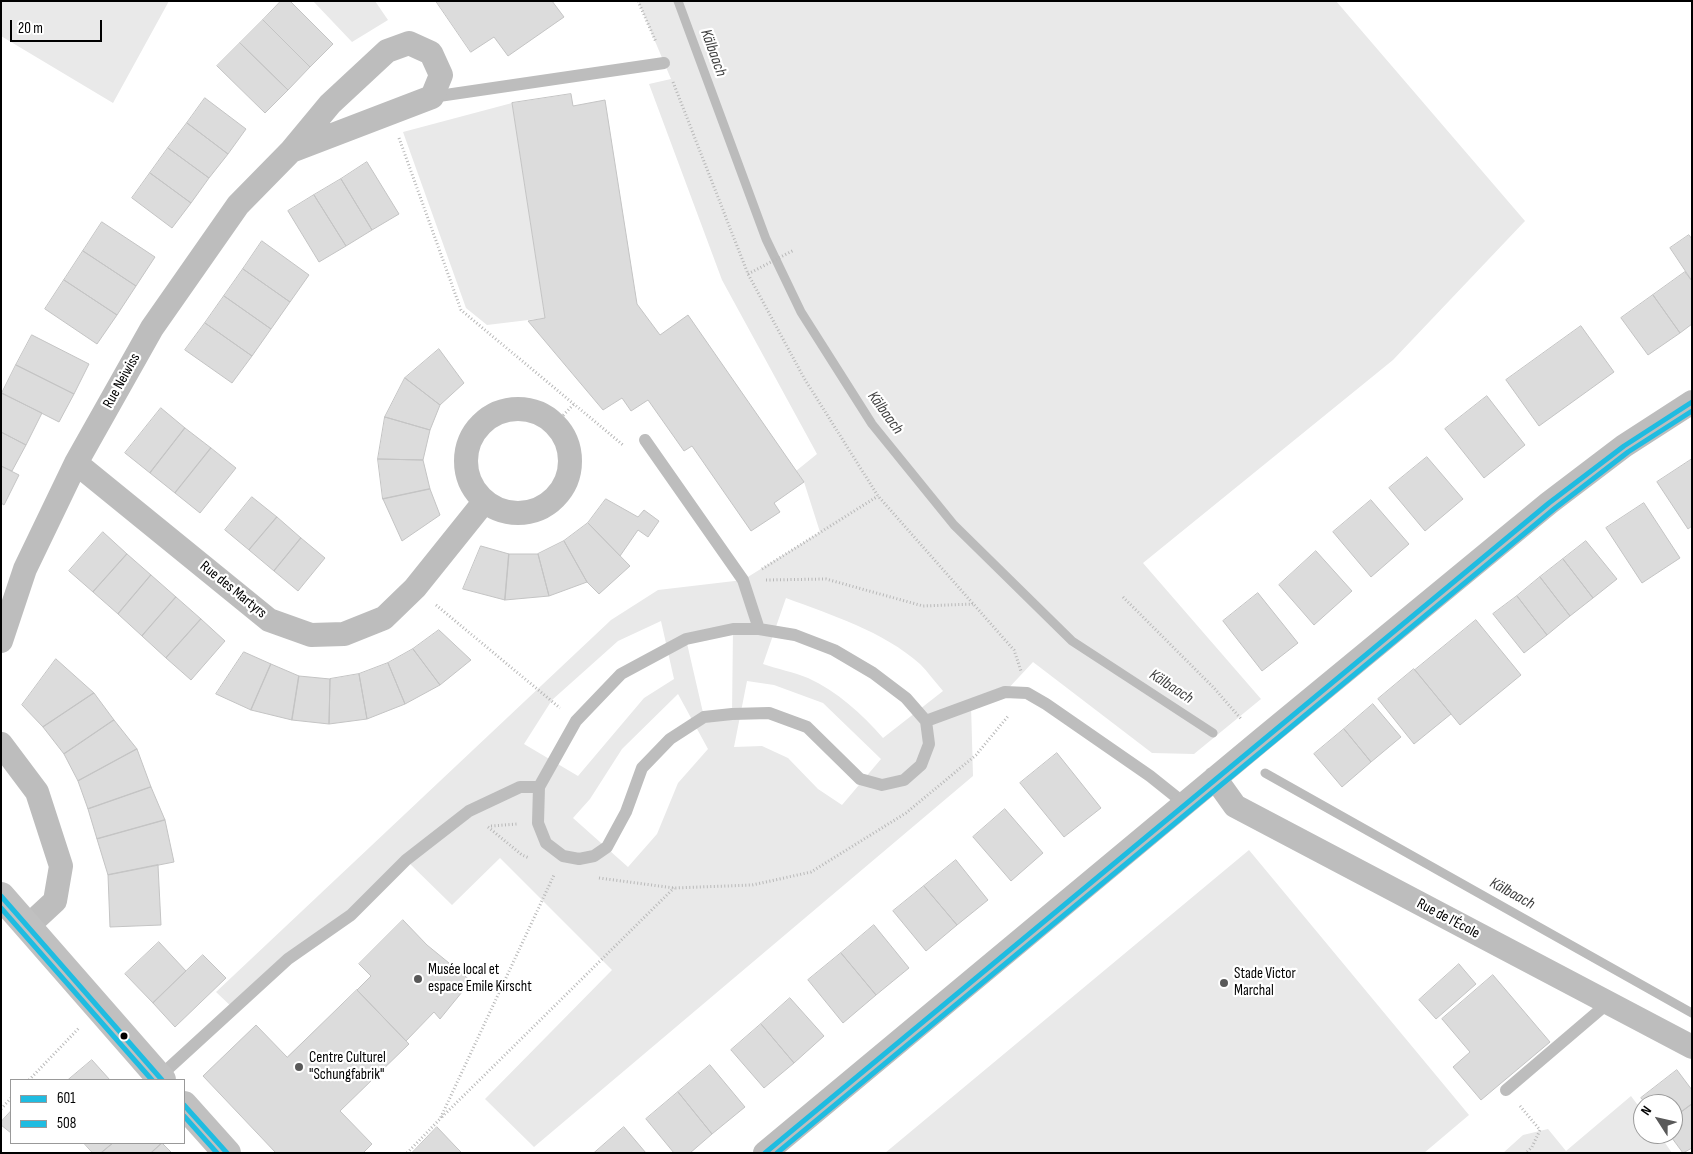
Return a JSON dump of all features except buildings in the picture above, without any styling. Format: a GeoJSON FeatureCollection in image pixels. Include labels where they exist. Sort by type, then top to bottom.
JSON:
{"type":"FeatureCollection","features":[{"type":"Feature","properties":{"kind":"main road"},"geometry":{"type":"LineString","coordinates":[[1,896],[160,1079]]}},
{"type":"Feature","properties":{"kind":"main road"},"geometry":{"type":"LineString","coordinates":[[185,1107],[227,1153]]}},
{"type":"Feature","properties":{"kind":"street","name":"Rue Neiwiss"},"geometry":{"type":"LineString","coordinates":[[1,641],[25,569],[76,463],[152,328],[238,205],[291,151],[330,104],[387,51],[409,43],[431,52],[441,75],[432,97],[291,151]]}},
{"type":"Feature","properties":{"kind":"street"},"geometry":{"type":"LineString","coordinates":[[765,1153],[1549,503],[1624,446],[1692,402]]}},
{"type":"Feature","properties":{"kind":"street"},"geometry":{"type":"LineString","coordinates":[[526,408],[542,414],[556,423],[566,438],[571,455],[569,473],[563,489],[551,502],[535,511],[518,514],[500,510],[484,502],[473,489],[467,473],[466,456],[470,439],[479,425],[493,415],[509,409],[526,408]]}},
{"type":"Feature","properties":{"kind":"street","name":"Rue des Martyrs"},"geometry":{"type":"LineString","coordinates":[[76,463],[269,620],[311,635],[344,634],[384,618],[415,588],[484,502]]}},
{"type":"Feature","properties":{"kind":"street"},"geometry":{"type":"LineString","coordinates":[[1,744],[37,792],[60,866],[55,901],[28,926]]}},
{"type":"Feature","properties":{"kind":"street","name":"Rue de l'École"},"geometry":{"type":"LineString","coordinates":[[1215,778],[1235,806],[1692,1047]]}},
{"type":"Feature","properties":{"kind":"lane"},"geometry":{"type":"LineString","coordinates":[[432,97],[664,63]]}},
{"type":"Feature","properties":{"kind":"lane"},"geometry":{"type":"LineString","coordinates":[[645,440],[743,580],[759,629]]}},
{"type":"Feature","properties":{"kind":"lane"},"geometry":{"type":"LineString","coordinates":[[733,629],[759,629],[795,635],[834,650],[873,673],[906,698],[926,722],[929,744],[921,765],[904,780],[882,785],[860,779],[807,727],[769,713],[704,717],[670,739],[642,768],[626,812],[607,847],[594,856],[579,859],[563,856],[546,843],[538,822],[539,787],[576,721],[621,674],[686,638],[733,629]]}},
{"type":"Feature","properties":{"kind":"lane"},"geometry":{"type":"LineString","coordinates":[[926,722],[1005,692],[1028,693],[1150,776],[1185,804]]}},
{"type":"Feature","properties":{"kind":"lane"},"geometry":{"type":"LineString","coordinates":[[160,1079],[288,959],[351,915],[406,860],[469,811],[520,787],[539,787]]}},
{"type":"Feature","properties":{"kind":"lane"},"geometry":{"type":"LineString","coordinates":[[1506,1090],[1608,1003]]}},
{"type":"Feature","properties":{"kind":"path"},"geometry":{"type":"LineString","coordinates":[[594,878],[674,888],[752,885],[811,872],[913,807],[976,755],[1028,693],[1014,650],[878,496],[804,378],[748,274],[638,1]]}},
{"type":"Feature","properties":{"kind":"path"},"geometry":{"type":"LineString","coordinates":[[390,114],[461,310],[628,450],[645,440]]}},
{"type":"Feature","properties":{"kind":"path"},"geometry":{"type":"LineString","coordinates":[[748,274],[794,250]]}},
{"type":"Feature","properties":{"kind":"path"},"geometry":{"type":"LineString","coordinates":[[556,423],[574,404]]}},
{"type":"Feature","properties":{"kind":"path"},"geometry":{"type":"LineString","coordinates":[[743,580],[878,496]]}},
{"type":"Feature","properties":{"kind":"path"},"geometry":{"type":"LineString","coordinates":[[743,580],[826,579],[923,606],[973,604]]}},
{"type":"Feature","properties":{"kind":"path"},"geometry":{"type":"LineString","coordinates":[[415,588],[576,721]]}},
{"type":"Feature","properties":{"kind":"path"},"geometry":{"type":"LineString","coordinates":[[1123,598],[1214,688],[1260,741]]}},
{"type":"Feature","properties":{"kind":"path"},"geometry":{"type":"LineString","coordinates":[[469,811],[522,855],[556,871]]}},
{"type":"Feature","properties":{"kind":"path"},"geometry":{"type":"LineString","coordinates":[[488,827],[538,822]]}},
{"type":"Feature","properties":{"kind":"path"},"geometry":{"type":"LineString","coordinates":[[440,1119],[563,856]]}},
{"type":"Feature","properties":{"kind":"path"},"geometry":{"type":"LineString","coordinates":[[407,1153],[674,888]]}},
{"type":"Feature","properties":{"kind":"path"},"geometry":{"type":"LineString","coordinates":[[30,1079],[99,1008]]}},
{"type":"Feature","properties":{"kind":"path"},"geometry":{"type":"LineString","coordinates":[[1506,1090],[1540,1130],[1532,1147],[1526,1153]]}},
{"type":"Feature","properties":{"kind":"path"},"geometry":{"type":"LineString","coordinates":[[1,1109],[10,1099]]}},
{"type":"Feature","properties":{"kind":"shaded area"},"geometry":{"type":"Polygon","coordinates":[[[1,1],[169,1],[113,103],[1,36],[1,1]]]}},
{"type":"Feature","properties":{"kind":"shaded area"},"geometry":{"type":"Polygon","coordinates":[[[313,1],[375,1],[388,20],[352,42],[313,1]]]}},
{"type":"Feature","properties":{"kind":"shaded area"},"geometry":{"type":"Polygon","coordinates":[[[638,1],[1336,1],[1525,221],[1393,360],[1143,563],[1261,699],[1194,754],[1152,753],[1033,662],[1005,692],[971,705],[973,776],[534,1147],[485,1099],[612,970],[500,858],[452,905],[406,860],[235,1010],[216,992],[611,620],[658,590],[743,580],[820,532],[804,482],[796,471],[817,454],[722,280],[649,84],[671,79],[638,1]],[[786,598],[763,664],[803,676],[829,690],[858,712],[883,738],[943,691],[920,664],[890,642],[856,625],[786,598]],[[661,621],[618,641],[552,700],[524,744],[578,776],[644,698],[674,679],[661,621]],[[733,629],[686,639],[704,717],[732,714],[733,629]],[[747,681],[734,747],[762,746],[788,758],[818,789],[842,805],[881,759],[823,703],[774,685],[747,681]],[[678,694],[622,749],[590,799],[573,818],[628,867],[657,834],[678,783],[708,749],[678,694]]]}},
{"type":"Feature","properties":{"kind":"shaded area"},"geometry":{"type":"Polygon","coordinates":[[[512,103],[545,318],[487,325],[466,308],[403,132],[512,103]]]}},
{"type":"Feature","properties":{"kind":"shaded area","name":"Stade Victor Marchal"},"geometry":{"type":"Polygon","coordinates":[[[1249,850],[1469,1115],[1424,1153],[885,1153],[1249,850]]]}},
{"type":"Feature","properties":{"kind":"shaded area"},"geometry":{"type":"Polygon","coordinates":[[[1631,1096],[1633,1099],[1633,1144],[1666,1144],[1672,1153],[1503,1153],[1523,1135],[1548,1129],[1566,1151],[1631,1096]]]}},
{"type":"Feature","properties":{"kind":"waterway","name":"Kälbaach"},"geometry":{"type":"LineString","coordinates":[[678,1],[766,239],[801,312],[872,424],[954,525],[1072,641],[1213,733]]}},
{"type":"Feature","properties":{"kind":"waterway","name":"Kälbaach"},"geometry":{"type":"LineString","coordinates":[[1265,773],[1692,1013]]}},
{"type":"Feature","properties":{"kind":"transit line","name":"601"},"geometry":{"type":"LineString","coordinates":[[765,1153],[1549,503],[1624,446],[1692,402]]}},
{"type":"Feature","properties":{"kind":"transit line","name":"508"},"geometry":{"type":"LineString","coordinates":[[777,1153],[1554,509],[1628,452],[1692,411]]}},
{"type":"Feature","properties":{"kind":"transit line","name":"601"},"geometry":{"type":"LineString","coordinates":[[1,896],[161,1079]]}},
{"type":"Feature","properties":{"kind":"transit line","name":"508"},"geometry":{"type":"LineString","coordinates":[[1,908],[151,1079]]}},
{"type":"Feature","properties":{"kind":"transit line","name":"601"},"geometry":{"type":"LineString","coordinates":[[185,1106],[227,1153]]}},
{"type":"Feature","properties":{"kind":"transit line","name":"508"},"geometry":{"type":"LineString","coordinates":[[185,1117],[217,1153]]}},
{"type":"Feature","properties":{"kind":"place","name":"Musée local et espace Emile Kirscht"},"geometry":{"type":"Point","coordinates":[418,979]}},
{"type":"Feature","properties":{"kind":"place","name":"Stade Victor Marchal"},"geometry":{"type":"Point","coordinates":[1224,983]}},
{"type":"Feature","properties":{"kind":"place","name":"Centre Culturel \"Schungfabrik\""},"geometry":{"type":"Point","coordinates":[299,1067]}}]}
